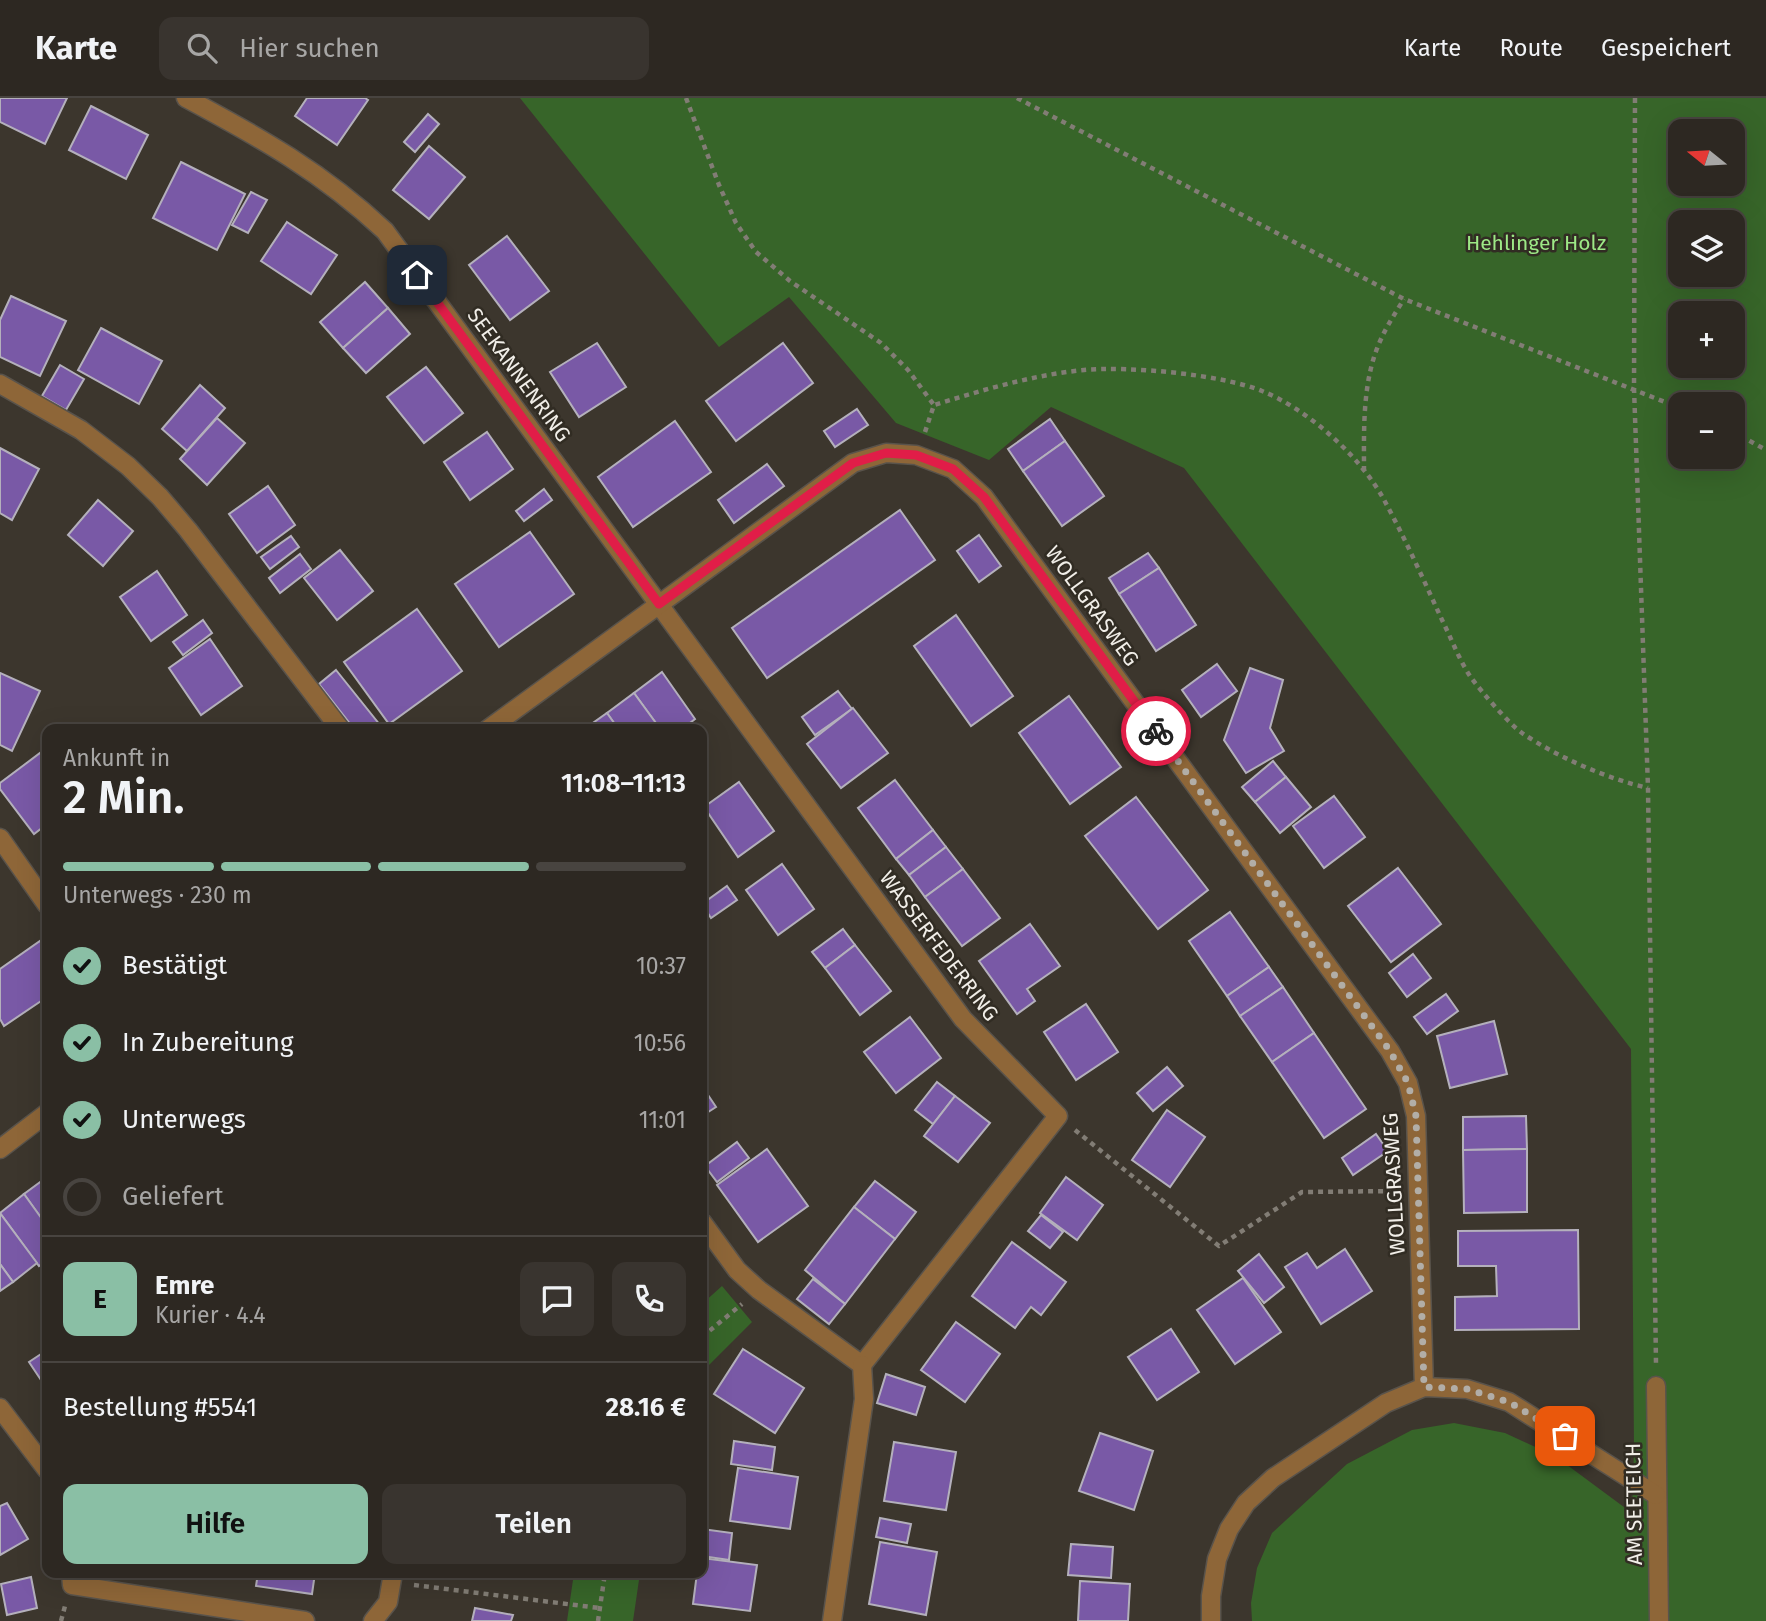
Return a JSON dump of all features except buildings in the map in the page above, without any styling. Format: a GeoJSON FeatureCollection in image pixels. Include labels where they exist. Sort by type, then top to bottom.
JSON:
{"type":"FeatureCollection","features":[{"type":"Feature","properties":{"kind":"street","name":"SEEKANNENRING"},"geometry":{"type":"LineString","coordinates":[[186,98],[270,142],[353,201],[385,231],[659,604]]}},
{"type":"Feature","properties":{"kind":"street"},"geometry":{"type":"LineString","coordinates":[[0,384],[81,430],[128,466],[160,497],[336,724]]}},
{"type":"Feature","properties":{"kind":"street","name":"WOLLGRASWEG"},"geometry":{"type":"LineString","coordinates":[[495,724],[853,463],[886,453],[916,455],[953,469],[984,497],[1390,1051],[1408,1083],[1416,1116],[1424,1387]]}},
{"type":"Feature","properties":{"kind":"street","name":"WASSERFEDERRING"},"geometry":{"type":"LineString","coordinates":[[659,604],[963,1019],[1058,1116]]}},
{"type":"Feature","properties":{"kind":"street"},"geometry":{"type":"LineString","coordinates":[[0,838],[42,898]]}},
{"type":"Feature","properties":{"kind":"street"},"geometry":{"type":"LineString","coordinates":[[832,1621],[864,1399],[862,1365],[1058,1116]]}},
{"type":"Feature","properties":{"kind":"street"},"geometry":{"type":"LineString","coordinates":[[0,1149],[42,1118]]}},
{"type":"Feature","properties":{"kind":"street"},"geometry":{"type":"LineString","coordinates":[[707,1229],[737,1270],[759,1290],[862,1365]]}},
{"type":"Feature","properties":{"kind":"street","name":"AM SEETEICH"},"geometry":{"type":"LineString","coordinates":[[1656,1386],[1658,1621]]}},
{"type":"Feature","properties":{"kind":"street"},"geometry":{"type":"LineString","coordinates":[[1211,1621],[1211,1596],[1217,1559],[1229,1528],[1247,1503],[1273,1478],[1386,1403],[1424,1387],[1467,1389],[1509,1402],[1656,1495]]}},
{"type":"Feature","properties":{"kind":"street"},"geometry":{"type":"LineString","coordinates":[[0,1408],[42,1463]]}},
{"type":"Feature","properties":{"kind":"street"},"geometry":{"type":"LineString","coordinates":[[71,1578],[72,1586],[306,1621]]}},
{"type":"Feature","properties":{"kind":"street"},"geometry":{"type":"LineString","coordinates":[[373,1621],[388,1602],[393,1578]]}},
{"type":"Feature","properties":{"kind":"path"},"geometry":{"type":"LineString","coordinates":[[687,98],[736,223],[756,252],[790,281],[881,343],[908,370],[934,405]]}},
{"type":"Feature","properties":{"kind":"path"},"geometry":{"type":"LineString","coordinates":[[1017,98],[1404,299],[1668,403]]}},
{"type":"Feature","properties":{"kind":"path"},"geometry":{"type":"LineString","coordinates":[[1635,98],[1634,388],[1648,788],[1656,1386]]}},
{"type":"Feature","properties":{"kind":"path"},"geometry":{"type":"LineString","coordinates":[[1364,472],[1368,377],[1381,338],[1404,299]]}},
{"type":"Feature","properties":{"kind":"path"},"geometry":{"type":"LineString","coordinates":[[934,405],[993,387],[1082,370],[1122,368],[1219,380],[1260,390],[1292,406],[1335,440],[1382,496],[1471,678],[1521,732],[1567,759],[1648,788]]}},
{"type":"Feature","properties":{"kind":"path"},"geometry":{"type":"LineString","coordinates":[[916,455],[934,405]]}},
{"type":"Feature","properties":{"kind":"path"},"geometry":{"type":"LineString","coordinates":[[1745,438],[1766,450]]}},
{"type":"Feature","properties":{"kind":"path"},"geometry":{"type":"LineString","coordinates":[[1058,1116],[1219,1245],[1302,1192],[1419,1190]]}},
{"type":"Feature","properties":{"kind":"path"},"geometry":{"type":"LineString","coordinates":[[707,1333],[759,1290]]}},
{"type":"Feature","properties":{"kind":"path"},"geometry":{"type":"LineString","coordinates":[[393,1578],[599,1608]]}},
{"type":"Feature","properties":{"kind":"path"},"geometry":{"type":"LineString","coordinates":[[598,1621],[604,1578]]}},
{"type":"Feature","properties":{"kind":"green space","name":"Hehlinger Holz"},"geometry":{"type":"Polygon","coordinates":[[[520,98],[1766,98],[1766,1621],[1252,1621],[1251,1603],[1257,1568],[1272,1533],[1347,1464],[1412,1430],[1454,1423],[1505,1433],[1555,1456],[1632,1513],[1634,1450],[1631,1049],[1184,468],[1051,407],[989,460],[896,423],[789,297],[719,347],[520,98]]]}},
{"type":"Feature","properties":{"kind":"green space"},"geometry":{"type":"Polygon","coordinates":[[[722,1286],[752,1322],[707,1367],[707,1300],[722,1286]]]}},
{"type":"Feature","properties":{"kind":"green space"},"geometry":{"type":"Polygon","coordinates":[[[573,1578],[639,1578],[633,1621],[567,1621],[573,1578]]]}},
{"type":"Feature","properties":{"kind":"way so far"},"geometry":{"type":"LineString","coordinates":[[1156,731],[1390,1051],[1408,1083],[1416,1116],[1424,1387],[1467,1389],[1509,1402],[1565,1436]]}},
{"type":"Feature","properties":{"kind":"route"},"geometry":{"type":"LineString","coordinates":[[417,275],[659,604],[853,463],[886,453],[916,455],[953,469],[984,497],[1156,731]]}}]}
